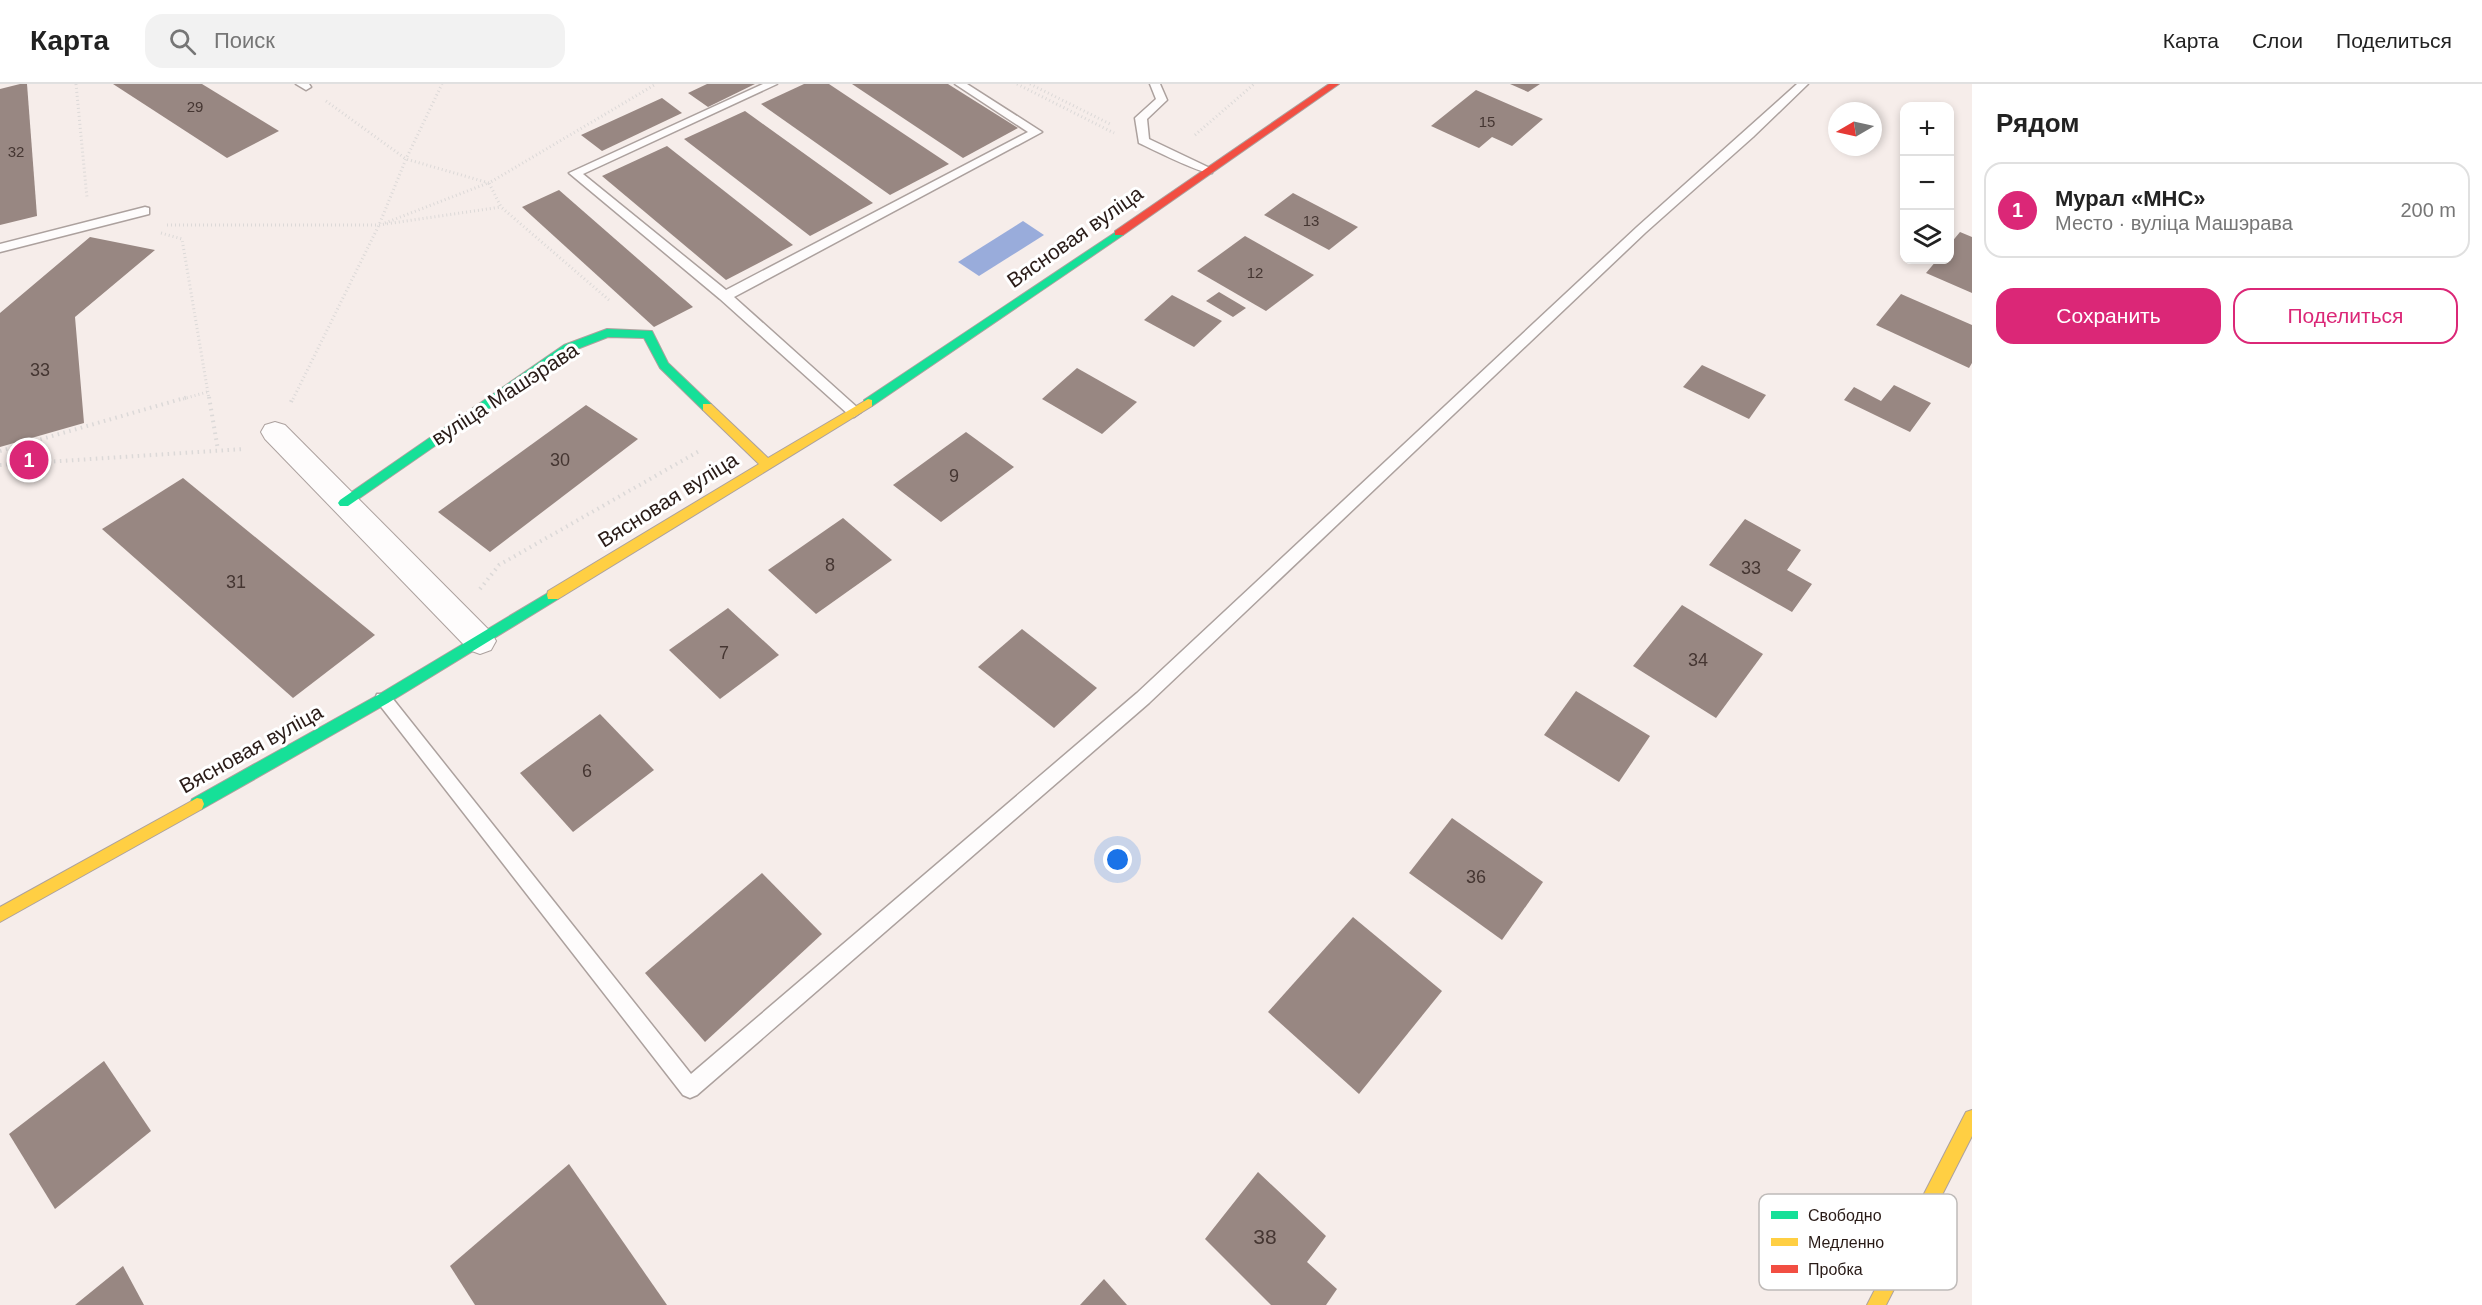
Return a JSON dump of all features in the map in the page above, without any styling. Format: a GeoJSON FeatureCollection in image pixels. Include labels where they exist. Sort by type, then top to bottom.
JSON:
{"type":"FeatureCollection","features":[{"type":"Feature","properties":{"kind":"street","name":"Вясновая вуліца"},"geometry":{"type":"LineString","coordinates":[[0,915],[383,699],[854,412],[970,336],[1335,84]]}},
{"type":"Feature","properties":{"kind":"street","name":"вуліца Машэрава"},"geometry":{"type":"LineString","coordinates":[[344,503],[568,348],[607,333],[648,334],[664,365],[767,464]]}},
{"type":"Feature","properties":{"kind":"street"},"geometry":{"type":"LineString","coordinates":[[264,440],[344,503],[480,641]]}},
{"type":"Feature","properties":{"kind":"street"},"geometry":{"type":"LineString","coordinates":[[1933,1194],[1972,1119]]}},
{"type":"Feature","properties":{"kind":"street"},"geometry":{"type":"LineString","coordinates":[[1876,1305],[1884,1290]]}},
{"type":"Feature","properties":{"kind":"lane"},"geometry":{"type":"LineString","coordinates":[[772,84],[574,173],[725,297],[854,412]]}},
{"type":"Feature","properties":{"kind":"lane"},"geometry":{"type":"LineString","coordinates":[[725,297],[1036,132],[960,84]]}},
{"type":"Feature","properties":{"kind":"lane"},"geometry":{"type":"LineString","coordinates":[[1155,84],[1162,99],[1141,118],[1143,141],[1174,153],[1208,171]]}},
{"type":"Feature","properties":{"kind":"lane"},"geometry":{"type":"LineString","coordinates":[[383,699],[690,1088],[1143,698],[1641,230],[1803,84]]}},
{"type":"Feature","properties":{"kind":"lane"},"geometry":{"type":"LineString","coordinates":[[0,248],[145,211]]}},
{"type":"Feature","properties":{"kind":"path"},"geometry":{"type":"LineString","coordinates":[[76,84],[88,208]]}},
{"type":"Feature","properties":{"kind":"path"},"geometry":{"type":"LineString","coordinates":[[0,465],[218,450],[264,440],[379,225],[406,159],[442,84]]}},
{"type":"Feature","properties":{"kind":"path"},"geometry":{"type":"LineString","coordinates":[[1017,84],[1128,139],[1143,141]]}},
{"type":"Feature","properties":{"kind":"path"},"geometry":{"type":"LineString","coordinates":[[1030,84],[1143,141]]}},
{"type":"Feature","properties":{"kind":"path"},"geometry":{"type":"LineString","coordinates":[[1174,153],[1254,84]]}},
{"type":"Feature","properties":{"kind":"path"},"geometry":{"type":"LineString","coordinates":[[304,86],[406,159],[489,183],[379,225]]}},
{"type":"Feature","properties":{"kind":"path"},"geometry":{"type":"LineString","coordinates":[[164,225],[379,225],[501,207]]}},
{"type":"Feature","properties":{"kind":"path"},"geometry":{"type":"LineString","coordinates":[[160,233],[182,239],[218,450]]}},
{"type":"Feature","properties":{"kind":"path"},"geometry":{"type":"LineString","coordinates":[[0,451],[207,392]]}},
{"type":"Feature","properties":{"kind":"path"},"geometry":{"type":"LineString","coordinates":[[455,618],[499,565],[735,431]]}},
{"type":"Feature","properties":{"kind":"water"},"geometry":{"type":"Polygon","coordinates":[[[1023,221],[1044,235],[979,276],[958,262],[1023,221]]]}},
{"type":"Feature","properties":{"kind":"building"},"geometry":{"type":"Polygon","coordinates":[[[27,84],[37,216],[0,225],[0,89],[27,84]]]}},
{"type":"Feature","properties":{"kind":"building"},"geometry":{"type":"Polygon","coordinates":[[[113,84],[202,84],[279,131],[227,158],[113,84]]]}},
{"type":"Feature","properties":{"kind":"building"},"geometry":{"type":"Polygon","coordinates":[[[707,84],[755,84],[708,107],[688,93],[707,84]]]}},
{"type":"Feature","properties":{"kind":"building"},"geometry":{"type":"Polygon","coordinates":[[[804,84],[829,84],[949,164],[890,195],[761,104],[804,84]]]}},
{"type":"Feature","properties":{"kind":"building"},"geometry":{"type":"Polygon","coordinates":[[[852,84],[948,84],[1018,128],[963,158],[852,84]]]}},
{"type":"Feature","properties":{"kind":"building"},"geometry":{"type":"Polygon","coordinates":[[[1510,84],[1540,84],[1528,92],[1510,84]]]}},
{"type":"Feature","properties":{"kind":"building"},"geometry":{"type":"Polygon","coordinates":[[[1476,90],[1543,119],[1512,146],[1492,137],[1479,148],[1431,126],[1476,90]]]}},
{"type":"Feature","properties":{"kind":"building"},"geometry":{"type":"Polygon","coordinates":[[[662,98],[682,113],[602,151],[581,135],[662,98]]]}},
{"type":"Feature","properties":{"kind":"building"},"geometry":{"type":"Polygon","coordinates":[[[745,111],[873,203],[810,236],[684,139],[745,111]]]}},
{"type":"Feature","properties":{"kind":"building"},"geometry":{"type":"Polygon","coordinates":[[[667,146],[793,245],[726,280],[602,176],[667,146]]]}},
{"type":"Feature","properties":{"kind":"building"},"geometry":{"type":"Polygon","coordinates":[[[559,190],[693,307],[654,327],[522,207],[559,190]]]}},
{"type":"Feature","properties":{"kind":"building"},"geometry":{"type":"Polygon","coordinates":[[[1293,193],[1358,227],[1329,250],[1264,215],[1293,193]]]}},
{"type":"Feature","properties":{"kind":"building"},"geometry":{"type":"Polygon","coordinates":[[[1960,232],[1972,237],[1972,293],[1926,273],[1934,264],[1954,264],[1954,239],[1960,232]]]}},
{"type":"Feature","properties":{"kind":"building"},"geometry":{"type":"Polygon","coordinates":[[[1245,236],[1314,275],[1266,311],[1197,271],[1245,236]]]}},
{"type":"Feature","properties":{"kind":"building"},"geometry":{"type":"Polygon","coordinates":[[[90,237],[155,250],[75,317],[84,423],[0,447],[0,313],[90,237]]]}},
{"type":"Feature","properties":{"kind":"building"},"geometry":{"type":"Polygon","coordinates":[[[1219,292],[1246,308],[1233,317],[1206,301],[1219,292]]]}},
{"type":"Feature","properties":{"kind":"building"},"geometry":{"type":"Polygon","coordinates":[[[1901,294],[1972,325],[1972,363],[1969,368],[1876,325],[1901,294]]]}},
{"type":"Feature","properties":{"kind":"building"},"geometry":{"type":"Polygon","coordinates":[[[1172,295],[1222,321],[1194,347],[1144,320],[1172,295]]]}},
{"type":"Feature","properties":{"kind":"building"},"geometry":{"type":"Polygon","coordinates":[[[1702,365],[1766,395],[1749,419],[1683,387],[1702,365]]]}},
{"type":"Feature","properties":{"kind":"building"},"geometry":{"type":"Polygon","coordinates":[[[1077,368],[1137,402],[1102,434],[1042,399],[1077,368]]]}},
{"type":"Feature","properties":{"kind":"building"},"geometry":{"type":"Polygon","coordinates":[[[1894,385],[1931,403],[1910,432],[1844,400],[1854,387],[1881,401],[1894,385]]]}},
{"type":"Feature","properties":{"kind":"building"},"geometry":{"type":"Polygon","coordinates":[[[586,405],[638,439],[490,552],[438,512],[586,405]]]}},
{"type":"Feature","properties":{"kind":"building"},"geometry":{"type":"Polygon","coordinates":[[[966,432],[1014,467],[941,522],[893,485],[966,432]]]}},
{"type":"Feature","properties":{"kind":"building"},"geometry":{"type":"Polygon","coordinates":[[[183,478],[375,635],[293,698],[102,529],[183,478]]]}},
{"type":"Feature","properties":{"kind":"building"},"geometry":{"type":"Polygon","coordinates":[[[843,518],[892,560],[816,614],[768,570],[843,518]]]}},
{"type":"Feature","properties":{"kind":"building"},"geometry":{"type":"Polygon","coordinates":[[[1745,519],[1801,550],[1787,570],[1812,584],[1792,612],[1709,565],[1745,519]]]}},
{"type":"Feature","properties":{"kind":"building"},"geometry":{"type":"Polygon","coordinates":[[[1682,605],[1763,654],[1716,718],[1633,666],[1682,605]]]}},
{"type":"Feature","properties":{"kind":"building"},"geometry":{"type":"Polygon","coordinates":[[[728,608],[779,655],[720,699],[669,650],[728,608]]]}},
{"type":"Feature","properties":{"kind":"building"},"geometry":{"type":"Polygon","coordinates":[[[1022,629],[1097,688],[1054,728],[978,667],[1022,629]]]}},
{"type":"Feature","properties":{"kind":"building"},"geometry":{"type":"Polygon","coordinates":[[[1576,691],[1650,736],[1619,782],[1544,735],[1576,691]]]}},
{"type":"Feature","properties":{"kind":"building"},"geometry":{"type":"Polygon","coordinates":[[[600,714],[654,770],[573,832],[520,773],[600,714]]]}},
{"type":"Feature","properties":{"kind":"building"},"geometry":{"type":"Polygon","coordinates":[[[1452,818],[1543,882],[1502,940],[1409,873],[1452,818]]]}},
{"type":"Feature","properties":{"kind":"building"},"geometry":{"type":"Polygon","coordinates":[[[762,873],[822,934],[705,1042],[645,973],[762,873]]]}},
{"type":"Feature","properties":{"kind":"building"},"geometry":{"type":"Polygon","coordinates":[[[1353,917],[1442,991],[1359,1094],[1268,1012],[1353,917]]]}},
{"type":"Feature","properties":{"kind":"building"},"geometry":{"type":"Polygon","coordinates":[[[104,1061],[151,1131],[55,1209],[9,1134],[104,1061]]]}},
{"type":"Feature","properties":{"kind":"building"},"geometry":{"type":"Polygon","coordinates":[[[569,1164],[667,1305],[475,1305],[450,1266],[569,1164]]]}},
{"type":"Feature","properties":{"kind":"building"},"geometry":{"type":"Polygon","coordinates":[[[1258,1172],[1326,1236],[1307,1262],[1337,1289],[1326,1305],[1271,1305],[1205,1239],[1258,1172]]]}},
{"type":"Feature","properties":{"kind":"building"},"geometry":{"type":"Polygon","coordinates":[[[123,1266],[144,1305],[75,1305],[123,1266]]]}},
{"type":"Feature","properties":{"kind":"building"},"geometry":{"type":"Polygon","coordinates":[[[1104,1279],[1127,1305],[1080,1305],[1104,1279]]]}},
{"type":"Feature","properties":{"kind":"traffic: fast"},"geometry":{"type":"LineString","coordinates":[[868,403],[1119,233]]}},
{"type":"Feature","properties":{"kind":"traffic: fast"},"geometry":{"type":"LineString","coordinates":[[344,503],[568,348],[607,333],[648,334],[664,365],[707,407]]}},
{"type":"Feature","properties":{"kind":"traffic: fast"},"geometry":{"type":"LineString","coordinates":[[197,804],[383,699],[553,595]]}},
{"type":"Feature","properties":{"kind":"traffic: slow"},"geometry":{"type":"LineString","coordinates":[[553,595],[868,403]]}},
{"type":"Feature","properties":{"kind":"traffic: slow"},"geometry":{"type":"LineString","coordinates":[[707,407],[767,464]]}},
{"type":"Feature","properties":{"kind":"traffic: slow"},"geometry":{"type":"LineString","coordinates":[[0,915],[197,804]]}},
{"type":"Feature","properties":{"kind":"traffic: slow"},"geometry":{"type":"LineString","coordinates":[[1933,1194],[1972,1118]]}},
{"type":"Feature","properties":{"kind":"traffic: slow"},"geometry":{"type":"LineString","coordinates":[[1876,1305],[1884,1290]]}},
{"type":"Feature","properties":{"kind":"traffic: jam"},"geometry":{"type":"LineString","coordinates":[[1119,233],[1335,84]]}},
{"type":"Feature","properties":{"kind":"place","name":"Мурал «МНС»"},"geometry":{"type":"Point","coordinates":[29,460]}}]}
